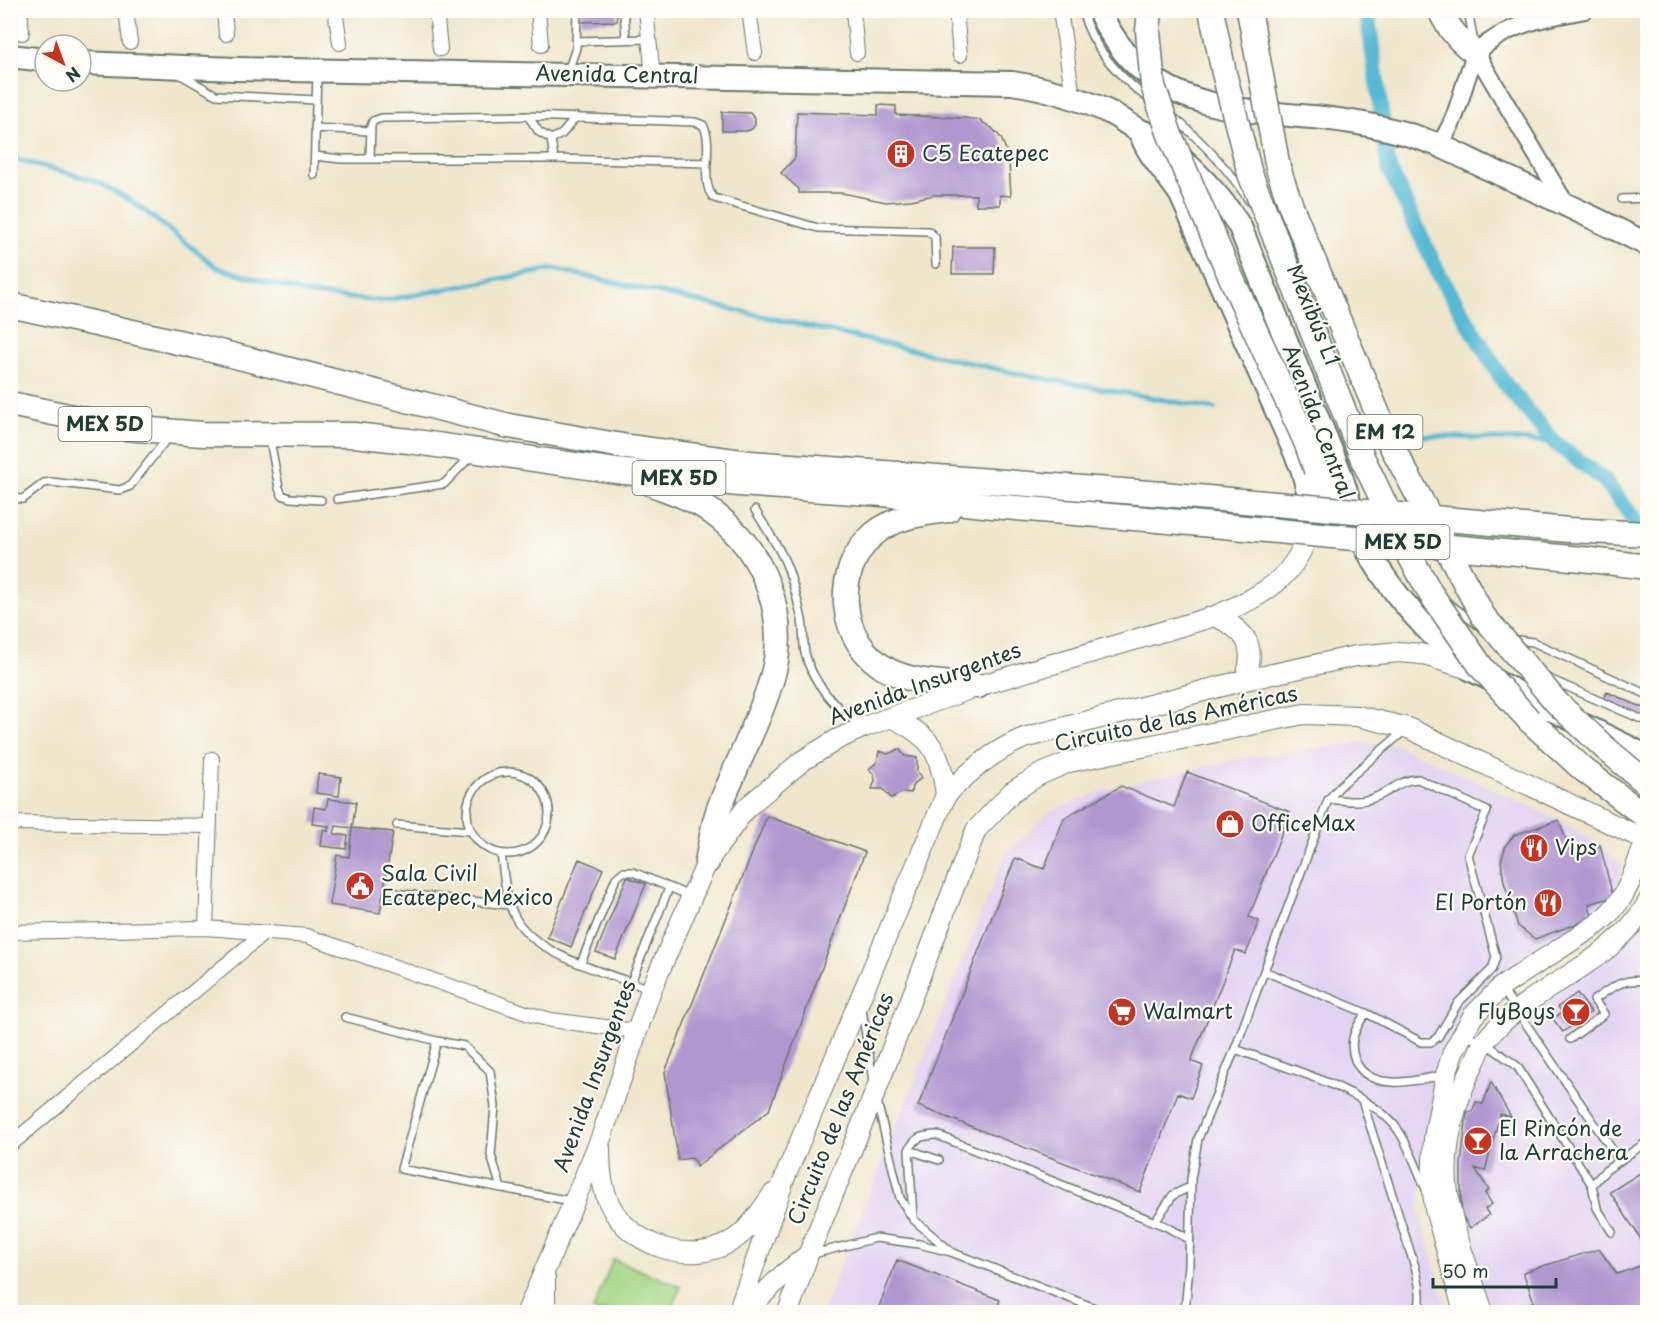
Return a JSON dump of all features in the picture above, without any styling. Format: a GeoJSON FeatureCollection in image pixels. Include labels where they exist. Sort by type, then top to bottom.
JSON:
{"type":"FeatureCollection","features":[{"type":"Feature","properties":{"kind":"highway"},"geometry":{"type":"LineString","coordinates":[[1099,10],[1108,30],[1130,58],[1145,73],[1169,89],[1235,110],[1322,118],[1378,127],[1432,143],[1565,203],[1647,245]]}},
{"type":"Feature","properties":{"kind":"highway"},"geometry":{"type":"LineString","coordinates":[[1150,10],[1148,31],[1153,86],[1170,135],[1225,264],[1306,442],[1326,493],[1364,511]]}},
{"type":"Feature","properties":{"kind":"highway","name":"EM 12"},"geometry":{"type":"LineString","coordinates":[[1211,10],[1237,124],[1266,217],[1363,459],[1406,549],[1431,594],[1490,677],[1529,720],[1584,770],[1647,834]]}},
{"type":"Feature","properties":{"kind":"highway","name":"EM 12"},"geometry":{"type":"LineString","coordinates":[[1249,10],[1278,168],[1292,209],[1390,443],[1483,616],[1558,704],[1647,784]]}},
{"type":"Feature","properties":{"kind":"highway"},"geometry":{"type":"LineString","coordinates":[[1440,10],[1445,22],[1456,37],[1476,53]]}},
{"type":"Feature","properties":{"kind":"highway"},"geometry":{"type":"LineString","coordinates":[[10,56],[33,59]]}},
{"type":"Feature","properties":{"kind":"highway","name":"Avenida Central"},"geometry":{"type":"LineString","coordinates":[[93,63],[236,69],[1012,83],[1042,87],[1073,97],[1114,115],[1141,133],[1153,135],[1188,165],[1228,207],[1240,227],[1345,485],[1364,511],[1368,552],[1399,598],[1445,649],[1470,669],[1647,757]]}},
{"type":"Feature","properties":{"kind":"highway","name":"Avenida Central"},"geometry":{"type":"LineString","coordinates":[[1141,133],[1144,145],[1168,174],[1181,195],[1302,468],[1312,517]]}},
{"type":"Feature","properties":{"kind":"highway","name":"MEX 5D"},"geometry":{"type":"LineString","coordinates":[[10,305],[231,355],[509,426],[628,447],[750,463],[1163,494],[1569,530],[1647,534]]}},
{"type":"Feature","properties":{"kind":"highway","name":"MEX 5D"},"geometry":{"type":"LineString","coordinates":[[10,404],[126,428],[202,434],[354,435],[616,471],[739,484],[883,494],[1647,567]]}},
{"type":"Feature","properties":{"kind":"highway"},"geometry":{"type":"LineString","coordinates":[[616,471],[682,495],[713,513],[750,550],[764,574],[775,606],[778,642],[772,677],[758,718],[716,816],[707,862]]}},
{"type":"Feature","properties":{"kind":"highway"},"geometry":{"type":"LineString","coordinates":[[1312,517],[1326,493]]}},
{"type":"Feature","properties":{"kind":"highway"},"geometry":{"type":"LineString","coordinates":[[978,686],[902,676],[886,670],[871,658],[853,633],[847,615],[845,598],[847,580],[854,560],[875,533],[890,524],[925,512],[993,506]]}},
{"type":"Feature","properties":{"kind":"main road","name":"Avenida Insurgentes"},"geometry":{"type":"LineString","coordinates":[[527,1312],[601,1138],[651,990],[707,862],[746,808],[802,760],[864,727],[978,686],[1215,616],[1245,603],[1269,589],[1285,576],[1307,539],[1312,517]]}},
{"type":"Feature","properties":{"kind":"main road"},"geometry":{"type":"LineString","coordinates":[[1215,616],[1228,622],[1246,641],[1251,651],[1251,663],[1245,680]]}},
{"type":"Feature","properties":{"kind":"main road"},"geometry":{"type":"LineString","coordinates":[[738,1312],[785,1177],[946,795],[972,769],[1003,747],[1024,738],[1245,680],[1356,656],[1399,652],[1421,654],[1470,669]]}},
{"type":"Feature","properties":{"kind":"main road","name":"Circuito de las Américas"},"geometry":{"type":"LineString","coordinates":[[788,1312],[808,1255],[875,1093],[976,830],[1012,792],[1039,775],[1069,762],[1304,714],[1357,716],[1408,728],[1647,834]]}},
{"type":"Feature","properties":{"kind":"main road"},"geometry":{"type":"LineString","coordinates":[[893,718],[914,728],[934,747],[942,769],[946,795]]}},
{"type":"Feature","properties":{"kind":"main road"},"geometry":{"type":"LineString","coordinates":[[1464,1312],[1435,1209],[1432,1184],[1434,1138],[1446,1075],[1461,1036],[1473,1016],[1501,987],[1611,913],[1630,883],[1647,834]]}},
{"type":"Feature","properties":{"kind":"main road"},"geometry":{"type":"LineString","coordinates":[[1483,1312],[1453,1218],[1448,1193],[1449,1142],[1467,1077],[1484,1042],[1517,1010],[1615,943],[1631,926],[1647,902]]}},
{"type":"Feature","properties":{"kind":"main road"},"geometry":{"type":"LineString","coordinates":[[601,1138],[600,1167],[603,1188],[610,1206],[622,1223],[638,1236],[674,1251],[711,1250],[731,1242],[753,1222],[785,1177]]}},
{"type":"Feature","properties":{"kind":"main road"},"geometry":{"type":"LineString","coordinates":[[746,1312],[808,1255]]}},
{"type":"Feature","properties":{"kind":"main road"},"geometry":{"type":"LineString","coordinates":[[545,1266],[545,1312]]}},
{"type":"Feature","properties":{"kind":"street"},"geometry":{"type":"LineString","coordinates":[[20,10],[22,33]]}},
{"type":"Feature","properties":{"kind":"street"},"geometry":{"type":"LineString","coordinates":[[126,10],[130,42]]}},
{"type":"Feature","properties":{"kind":"street"},"geometry":{"type":"LineString","coordinates":[[224,10],[226,34]]}},
{"type":"Feature","properties":{"kind":"street"},"geometry":{"type":"LineString","coordinates":[[335,10],[340,44]]}},
{"type":"Feature","properties":{"kind":"street"},"geometry":{"type":"LineString","coordinates":[[436,10],[440,49]]}},
{"type":"Feature","properties":{"kind":"street"},"geometry":{"type":"LineString","coordinates":[[538,10],[541,45]]}},
{"type":"Feature","properties":{"kind":"street"},"geometry":{"type":"LineString","coordinates":[[646,10],[652,76]]}},
{"type":"Feature","properties":{"kind":"street"},"geometry":{"type":"LineString","coordinates":[[750,10],[754,54]]}},
{"type":"Feature","properties":{"kind":"street"},"geometry":{"type":"LineString","coordinates":[[853,10],[857,53]]}},
{"type":"Feature","properties":{"kind":"street"},"geometry":{"type":"LineString","coordinates":[[956,10],[960,56]]}},
{"type":"Feature","properties":{"kind":"street"},"geometry":{"type":"LineString","coordinates":[[1060,10],[1073,97]]}},
{"type":"Feature","properties":{"kind":"street"},"geometry":{"type":"LineString","coordinates":[[1432,143],[1448,132],[1463,96],[1476,53],[1495,38],[1533,20],[1585,10]]}},
{"type":"Feature","properties":{"kind":"street"},"geometry":{"type":"LineString","coordinates":[[1476,53],[1565,203]]}},
{"type":"Feature","properties":{"kind":"street"},"geometry":{"type":"LineString","coordinates":[[206,928],[212,759]]}},
{"type":"Feature","properties":{"kind":"street"},"geometry":{"type":"LineString","coordinates":[[10,823],[210,826]]}},
{"type":"Feature","properties":{"kind":"street"},"geometry":{"type":"LineString","coordinates":[[10,932],[206,928],[307,936],[540,1017],[636,1031]]}},
{"type":"Feature","properties":{"kind":"street"},"geometry":{"type":"LineString","coordinates":[[10,1145],[264,933]]}},
{"type":"Feature","properties":{"kind":"lane"},"geometry":{"type":"LineString","coordinates":[[568,74],[577,41],[577,10]]}},
{"type":"Feature","properties":{"kind":"lane"},"geometry":{"type":"LineString","coordinates":[[624,10],[626,38]]}},
{"type":"Feature","properties":{"kind":"lane"},"geometry":{"type":"LineString","coordinates":[[1082,10],[1089,31],[1109,62],[1139,92],[1195,135],[1226,168],[1252,206]]}},
{"type":"Feature","properties":{"kind":"lane"},"geometry":{"type":"LineString","coordinates":[[1468,10],[1476,53]]}},
{"type":"Feature","properties":{"kind":"lane"},"geometry":{"type":"LineString","coordinates":[[577,41],[649,39]]}},
{"type":"Feature","properties":{"kind":"lane"},"geometry":{"type":"LineString","coordinates":[[164,65],[216,95],[316,100]]}},
{"type":"Feature","properties":{"kind":"lane"},"geometry":{"type":"LineString","coordinates":[[314,175],[317,69]]}},
{"type":"Feature","properties":{"kind":"lane"},"geometry":{"type":"LineString","coordinates":[[528,116],[539,132],[551,139]]}},
{"type":"Feature","properties":{"kind":"lane"},"geometry":{"type":"LineString","coordinates":[[370,158],[370,131],[373,121],[382,118],[528,116],[699,123],[703,125],[707,134],[708,189],[714,198],[818,228],[928,231],[936,242],[936,264]]}},
{"type":"Feature","properties":{"kind":"lane"},"geometry":{"type":"LineString","coordinates":[[551,139],[562,134],[576,117]]}},
{"type":"Feature","properties":{"kind":"lane"},"geometry":{"type":"LineString","coordinates":[[315,128],[370,131]]}},
{"type":"Feature","properties":{"kind":"lane"},"geometry":{"type":"LineString","coordinates":[[551,139],[554,159]]}},
{"type":"Feature","properties":{"kind":"lane"},"geometry":{"type":"LineString","coordinates":[[315,156],[554,159],[707,164]]}},
{"type":"Feature","properties":{"kind":"lane"},"geometry":{"type":"LineString","coordinates":[[1622,199],[1647,198]]}},
{"type":"Feature","properties":{"kind":"lane"},"geometry":{"type":"LineString","coordinates":[[10,498],[23,499],[44,483],[51,482],[126,489],[172,432]]}},
{"type":"Feature","properties":{"kind":"lane"},"geometry":{"type":"LineString","coordinates":[[268,434],[282,495],[290,498],[321,500]]}},
{"type":"Feature","properties":{"kind":"lane"},"geometry":{"type":"LineString","coordinates":[[337,499],[444,484],[476,450]]}},
{"type":"Feature","properties":{"kind":"lane"},"geometry":{"type":"LineString","coordinates":[[755,510],[790,573],[802,621],[805,652],[811,671],[847,717],[864,727]]}},
{"type":"Feature","properties":{"kind":"lane"},"geometry":{"type":"LineString","coordinates":[[1364,511],[1382,523]]}},
{"type":"Feature","properties":{"kind":"lane"},"geometry":{"type":"LineString","coordinates":[[1386,532],[1398,553],[1411,568],[1447,602],[1499,640],[1508,654],[1525,668],[1647,722]]}},
{"type":"Feature","properties":{"kind":"lane"},"geometry":{"type":"LineString","coordinates":[[1499,640],[1514,638],[1533,642],[1647,695]]}},
{"type":"Feature","properties":{"kind":"lane"},"geometry":{"type":"LineString","coordinates":[[1185,1312],[1190,1187],[1198,1139],[1235,1049],[1329,800],[1341,785],[1408,728]]}},
{"type":"Feature","properties":{"kind":"lane"},"geometry":{"type":"LineString","coordinates":[[520,774],[542,790],[547,803],[548,816],[545,830],[538,841],[527,849],[514,854],[501,854],[478,842],[470,831],[467,818],[468,804],[473,792],[493,775],[520,774]]}},
{"type":"Feature","properties":{"kind":"lane"},"geometry":{"type":"LineString","coordinates":[[1264,971],[1366,1013],[1421,1042],[1431,1042],[1438,1037],[1458,1003],[1492,969],[1496,957],[1468,855],[1486,811],[1418,779],[1408,779],[1382,795],[1367,800],[1329,800]]}},
{"type":"Feature","properties":{"kind":"lane"},"geometry":{"type":"LineString","coordinates":[[397,825],[470,831]]}},
{"type":"Feature","properties":{"kind":"lane"},"geometry":{"type":"LineString","coordinates":[[501,854],[510,904],[517,921],[533,938],[545,947],[581,963],[651,990]]}},
{"type":"Feature","properties":{"kind":"lane"},"geometry":{"type":"LineString","coordinates":[[581,963],[619,874],[633,872],[692,897]]}},
{"type":"Feature","properties":{"kind":"lane"},"geometry":{"type":"LineString","coordinates":[[631,982],[669,888]]}},
{"type":"Feature","properties":{"kind":"lane"},"geometry":{"type":"LineString","coordinates":[[393,893],[510,904]]}},
{"type":"Feature","properties":{"kind":"lane"},"geometry":{"type":"LineString","coordinates":[[1570,1039],[1604,1014],[1594,1000],[1622,981],[1638,979],[1647,983]]}},
{"type":"Feature","properties":{"kind":"lane"},"geometry":{"type":"LineString","coordinates":[[1501,987],[1620,1161]]}},
{"type":"Feature","properties":{"kind":"lane"},"geometry":{"type":"LineString","coordinates":[[860,996],[875,1093],[900,1198],[913,1219],[951,1252]]}},
{"type":"Feature","properties":{"kind":"lane"},"geometry":{"type":"LineString","coordinates":[[1366,1013],[1356,1027],[1351,1048],[1359,1069],[1370,1078],[1386,1082],[1417,1081],[1446,1075]]}},
{"type":"Feature","properties":{"kind":"lane"},"geometry":{"type":"LineString","coordinates":[[345,1017],[464,1046],[490,1071],[495,1106],[491,1155],[501,1188]]}},
{"type":"Feature","properties":{"kind":"lane"},"geometry":{"type":"LineString","coordinates":[[1461,1036],[1484,1042],[1517,1066],[1592,1185],[1597,1208],[1612,1232]]}},
{"type":"Feature","properties":{"kind":"lane"},"geometry":{"type":"LineString","coordinates":[[437,1041],[401,1169],[573,1202]]}},
{"type":"Feature","properties":{"kind":"lane"},"geometry":{"type":"LineString","coordinates":[[1235,1049],[1348,1091],[1375,1107],[1398,1130],[1435,1209]]}},
{"type":"Feature","properties":{"kind":"lane"},"geometry":{"type":"LineString","coordinates":[[1362,1100],[1416,1270],[1420,1290],[1417,1312]]}},
{"type":"Feature","properties":{"kind":"lane"},"geometry":{"type":"LineString","coordinates":[[913,1219],[909,1150],[914,1141],[923,1136],[937,1135],[1155,1222],[1189,1239]]}},
{"type":"Feature","properties":{"kind":"lane"},"geometry":{"type":"LineString","coordinates":[[1592,1185],[1605,1171],[1647,1141]]}},
{"type":"Feature","properties":{"kind":"lane"},"geometry":{"type":"LineString","coordinates":[[909,1150],[939,1160]]}},
{"type":"Feature","properties":{"kind":"lane"},"geometry":{"type":"LineString","coordinates":[[1155,1222],[1173,1195],[1190,1187]]}},
{"type":"Feature","properties":{"kind":"lane"},"geometry":{"type":"LineString","coordinates":[[808,1255],[876,1238],[919,1244],[951,1252],[1105,1312]]}},
{"type":"Feature","properties":{"kind":"shaded area"},"geometry":{"type":"Polygon","coordinates":[[[1359,743],[1397,745],[1559,820],[1600,845],[1622,866],[1618,893],[1611,905],[1466,1000],[1440,1068],[1419,1210],[1448,1312],[822,1312],[1005,855],[1050,812],[1108,789],[1243,758],[1359,743]]]}},
{"type":"Feature","properties":{"kind":"shaded area"},"geometry":{"type":"Polygon","coordinates":[[[1647,919],[1647,1312],[1491,1312],[1462,1224],[1457,1164],[1466,1105],[1479,1077],[1508,1034],[1535,1008],[1647,919]]]}},
{"type":"Feature","properties":{"kind":"green space"},"geometry":{"type":"Polygon","coordinates":[[[613,1259],[681,1287],[671,1312],[598,1312],[593,1310],[613,1259]]]}},
{"type":"Feature","properties":{"kind":"building"},"geometry":{"type":"Polygon","coordinates":[[[581,10],[617,10],[617,21],[581,22],[581,10]]]}},
{"type":"Feature","properties":{"kind":"building","name":"C5 Ecatepec"},"geometry":{"type":"Polygon","coordinates":[[[878,105],[896,106],[896,115],[965,118],[979,120],[992,128],[1001,138],[1006,150],[1011,196],[1000,195],[1000,205],[976,205],[976,195],[934,195],[886,202],[842,193],[799,193],[799,189],[781,173],[795,158],[797,112],[878,115],[878,105]]]}},
{"type":"Feature","properties":{"kind":"building"},"geometry":{"type":"Polygon","coordinates":[[[722,112],[750,113],[755,119],[755,125],[747,131],[722,131],[722,112]]]}},
{"type":"Feature","properties":{"kind":"building"},"geometry":{"type":"Polygon","coordinates":[[[1648,146],[1648,170],[1643,170],[1640,147],[1648,146]]]}},
{"type":"Feature","properties":{"kind":"building"},"geometry":{"type":"Polygon","coordinates":[[[953,247],[995,247],[994,274],[952,274],[953,247]]]}},
{"type":"Feature","properties":{"kind":"building"},"geometry":{"type":"Polygon","coordinates":[[[1607,692],[1648,710],[1648,724],[1602,704],[1607,692]]]}},
{"type":"Feature","properties":{"kind":"building"},"geometry":{"type":"Polygon","coordinates":[[[899,749],[905,756],[917,758],[917,771],[921,778],[912,786],[911,793],[903,792],[891,798],[883,789],[872,789],[875,781],[869,769],[877,762],[879,751],[888,754],[899,749]]]}},
{"type":"Feature","properties":{"kind":"building"},"geometry":{"type":"Polygon","coordinates":[[[1187,772],[1290,812],[1249,917],[1259,921],[1246,954],[1235,950],[1191,1061],[1203,1066],[1191,1098],[1178,1093],[1140,1192],[918,1106],[1015,858],[1044,869],[1064,818],[1121,786],[1174,807],[1187,772]]]}},
{"type":"Feature","properties":{"kind":"building"},"geometry":{"type":"Polygon","coordinates":[[[318,774],[341,777],[339,796],[316,793],[318,774]]]}},
{"type":"Feature","properties":{"kind":"building"},"geometry":{"type":"Polygon","coordinates":[[[328,799],[356,802],[352,828],[336,826],[334,834],[348,836],[346,849],[321,846],[323,830],[328,831],[329,826],[312,824],[314,807],[326,809],[328,799]]]}},
{"type":"Feature","properties":{"kind":"building"},"geometry":{"type":"Polygon","coordinates":[[[767,816],[865,852],[769,1110],[696,1167],[696,1162],[691,1158],[678,1160],[665,1072],[767,816]]]}},
{"type":"Feature","properties":{"kind":"building"},"geometry":{"type":"Polygon","coordinates":[[[1559,820],[1570,851],[1600,845],[1613,897],[1589,904],[1592,918],[1535,939],[1518,926],[1504,882],[1501,861],[1506,845],[1514,835],[1559,820]]]}},
{"type":"Feature","properties":{"kind":"building"},"geometry":{"type":"Polygon","coordinates":[[[352,828],[393,832],[380,913],[329,905],[337,855],[349,857],[352,828]]]}},
{"type":"Feature","properties":{"kind":"building"},"geometry":{"type":"Polygon","coordinates":[[[579,859],[603,869],[571,947],[547,937],[579,859]]]}},
{"type":"Feature","properties":{"kind":"building"},"geometry":{"type":"Polygon","coordinates":[[[627,877],[646,884],[615,959],[596,952],[627,877]]]}},
{"type":"Feature","properties":{"kind":"building","name":"FlyBoys"},"geometry":{"type":"Polygon","coordinates":[[[1577,993],[1591,1012],[1563,1032],[1553,1019],[1562,1012],[1558,1007],[1577,993]]]}},
{"type":"Feature","properties":{"kind":"building","name":"El Rincón de la Arrachera"},"geometry":{"type":"Polygon","coordinates":[[[1491,1082],[1511,1117],[1500,1114],[1485,1171],[1475,1168],[1489,1190],[1485,1193],[1492,1204],[1485,1209],[1489,1215],[1470,1228],[1461,1214],[1461,1164],[1467,1112],[1472,1112],[1476,1102],[1483,1104],[1491,1082]]]}},
{"type":"Feature","properties":{"kind":"building"},"geometry":{"type":"Polygon","coordinates":[[[1648,1168],[1648,1250],[1610,1192],[1648,1168]]]}},
{"type":"Feature","properties":{"kind":"building"},"geometry":{"type":"Polygon","coordinates":[[[1599,1249],[1617,1274],[1646,1264],[1648,1312],[1501,1312],[1534,1302],[1523,1272],[1599,1249]]]}},
{"type":"Feature","properties":{"kind":"building"},"geometry":{"type":"Polygon","coordinates":[[[897,1260],[1000,1300],[996,1312],[877,1312],[897,1260]]]}},
{"type":"Feature","properties":{"kind":"waterway"},"geometry":{"type":"LineString","coordinates":[[1367,10],[1389,169],[1440,276],[1505,384],[1554,442],[1604,480],[1648,537]]}},
{"type":"Feature","properties":{"kind":"waterway"},"geometry":{"type":"LineString","coordinates":[[10,158],[94,180],[132,201],[218,268],[308,294],[381,301],[554,269],[1019,374],[1215,409]]}},
{"type":"Feature","properties":{"kind":"waterway"},"geometry":{"type":"LineString","coordinates":[[1412,435],[1554,442]]}},
{"type":"Feature","properties":{"kind":"place","name":"C5 Ecatepec"},"geometry":{"type":"Point","coordinates":[901,154]}},
{"type":"Feature","properties":{"kind":"place","name":"OfficeMax"},"geometry":{"type":"Point","coordinates":[1230,824]}},
{"type":"Feature","properties":{"kind":"place","name":"Vips"},"geometry":{"type":"Point","coordinates":[1534,848]}},
{"type":"Feature","properties":{"kind":"place","name":"Sala Civil Ecatepec, México"},"geometry":{"type":"Point","coordinates":[360,886]}},
{"type":"Feature","properties":{"kind":"place","name":"El Portón"},"geometry":{"type":"Point","coordinates":[1548,903]}},
{"type":"Feature","properties":{"kind":"place","name":"Walmart"},"geometry":{"type":"Point","coordinates":[1122,1012]}},
{"type":"Feature","properties":{"kind":"place","name":"FlyBoys"},"geometry":{"type":"Point","coordinates":[1576,1012]}},
{"type":"Feature","properties":{"kind":"place","name":"El Rincón de la Arrachera"},"geometry":{"type":"Point","coordinates":[1478,1141]}}]}
